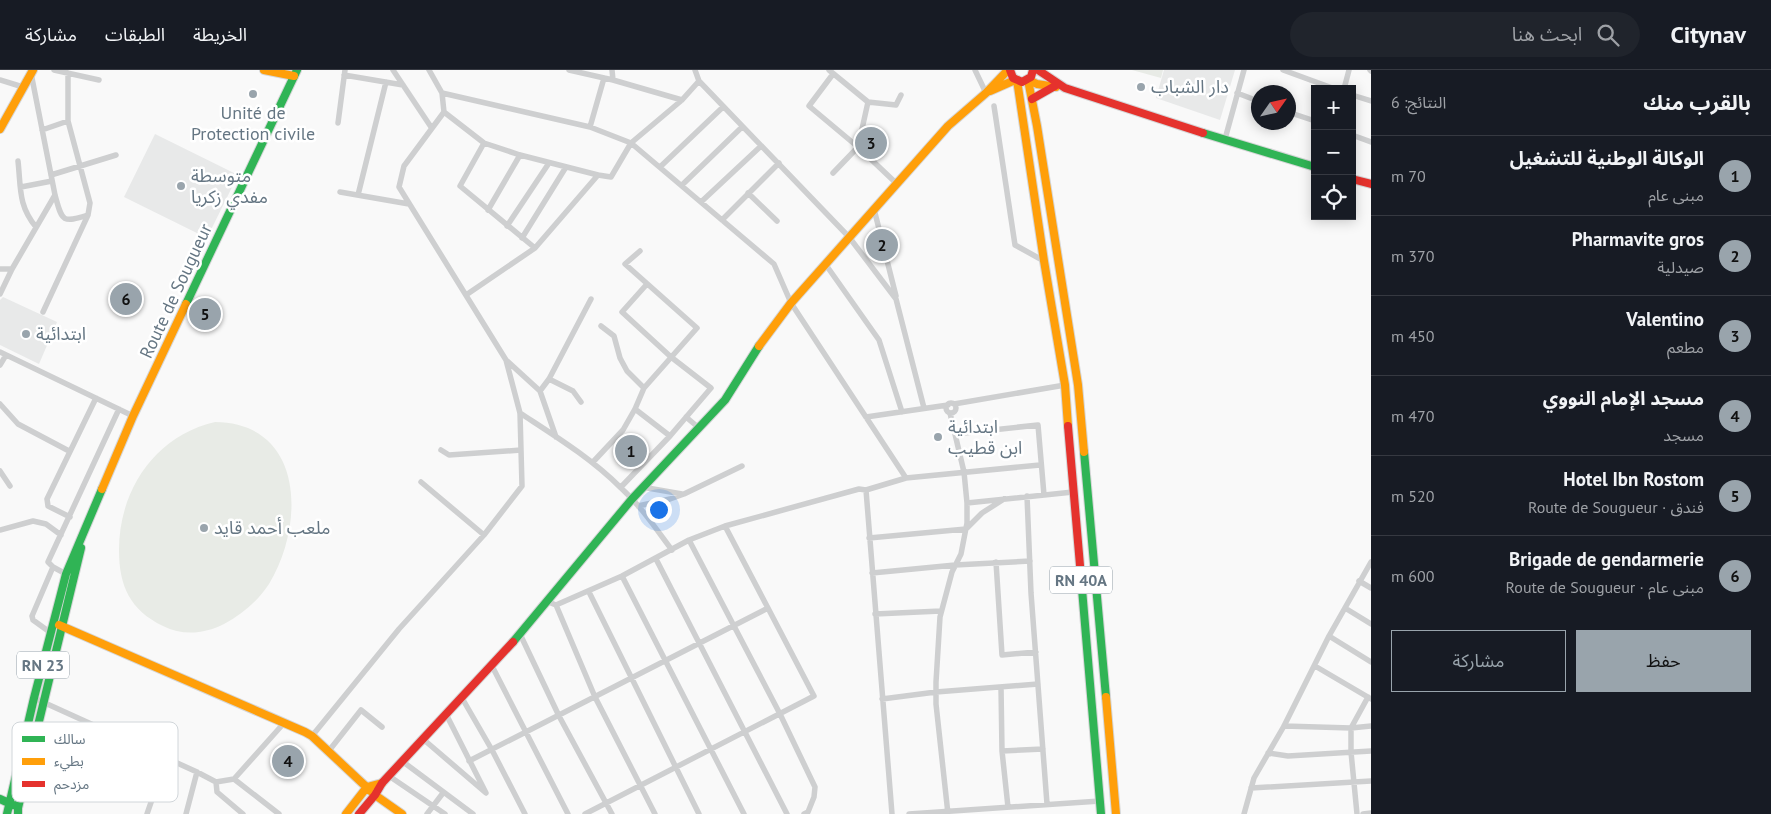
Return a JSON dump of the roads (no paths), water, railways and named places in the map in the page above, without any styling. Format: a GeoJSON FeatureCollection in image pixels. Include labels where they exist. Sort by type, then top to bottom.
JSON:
{"type":"FeatureCollection","features":[{"type":"Feature","properties":{"kind":"main road"},"geometry":{"type":"LineString","coordinates":[[264,70],[296,73]]}},
{"type":"Feature","properties":{"kind":"main road"},"geometry":{"type":"LineString","coordinates":[[359,814],[375,795],[382,783],[520,634],[632,498],[726,400],[764,339],[791,303],[896,183],[948,126],[1009,70],[1016,80],[1022,82],[1031,77],[1034,70]]}},
{"type":"Feature","properties":{"kind":"main road"},"geometry":{"type":"LineString","coordinates":[[1038,70],[1065,88]]}},
{"type":"Feature","properties":{"kind":"main road"},"geometry":{"type":"LineString","coordinates":[[0,129],[32,72]]}},
{"type":"Feature","properties":{"kind":"main road","name":"Route de Sougueur"},"geometry":{"type":"LineString","coordinates":[[86,526],[134,416],[296,73]]}},
{"type":"Feature","properties":{"kind":"main road"},"geometry":{"type":"LineString","coordinates":[[986,93],[1016,80]]}},
{"type":"Feature","properties":{"kind":"main road","name":"RN 40A"},"geometry":{"type":"LineString","coordinates":[[1016,80],[1023,114],[1044,261],[1065,386],[1101,814]]}},
{"type":"Feature","properties":{"kind":"main road"},"geometry":{"type":"LineString","coordinates":[[1028,80],[1037,84],[1065,88],[1311,166]]}},
{"type":"Feature","properties":{"kind":"main road","name":"RN 40A"},"geometry":{"type":"LineString","coordinates":[[1028,80],[1078,385],[1116,814]]}},
{"type":"Feature","properties":{"kind":"main road"},"geometry":{"type":"LineString","coordinates":[[1032,99],[1055,86]]}},
{"type":"Feature","properties":{"kind":"main road"},"geometry":{"type":"LineString","coordinates":[[1356,179],[1371,184]]}},
{"type":"Feature","properties":{"kind":"main road","name":"RN 23"},"geometry":{"type":"LineString","coordinates":[[30,722],[66,574],[86,526]]}},
{"type":"Feature","properties":{"kind":"main road","name":"RN 23"},"geometry":{"type":"LineString","coordinates":[[37,722],[64,626],[86,526]]}},
{"type":"Feature","properties":{"kind":"main road"},"geometry":{"type":"LineString","coordinates":[[54,623],[312,736],[375,795],[402,814]]}},
{"type":"Feature","properties":{"kind":"main road"},"geometry":{"type":"LineString","coordinates":[[346,814],[367,787],[382,783]]}},
{"type":"Feature","properties":{"kind":"main road"},"geometry":{"type":"LineString","coordinates":[[0,799],[13,810]]}},
{"type":"Feature","properties":{"kind":"main road"},"geometry":{"type":"LineString","coordinates":[[0,810],[13,810]]}},
{"type":"Feature","properties":{"kind":"street"},"geometry":{"type":"LineString","coordinates":[[54,70],[98,80]]}},
{"type":"Feature","properties":{"kind":"street"},"geometry":{"type":"LineString","coordinates":[[393,70],[431,127]]}},
{"type":"Feature","properties":{"kind":"street"},"geometry":{"type":"LineString","coordinates":[[429,70],[442,93],[444,112],[484,143],[549,163],[598,175],[611,176],[632,143],[682,100],[699,81]]}},
{"type":"Feature","properties":{"kind":"street"},"geometry":{"type":"LineString","coordinates":[[570,70],[682,100]]}},
{"type":"Feature","properties":{"kind":"street"},"geometry":{"type":"LineString","coordinates":[[612,70],[613,80]]}},
{"type":"Feature","properties":{"kind":"street"},"geometry":{"type":"LineString","coordinates":[[695,70],[699,81],[723,108],[779,163],[849,237],[896,298]]}},
{"type":"Feature","properties":{"kind":"street"},"geometry":{"type":"LineString","coordinates":[[976,70],[986,93]]}},
{"type":"Feature","properties":{"kind":"street"},"geometry":{"type":"LineString","coordinates":[[1224,139],[1244,70]]}},
{"type":"Feature","properties":{"kind":"street"},"geometry":{"type":"LineString","coordinates":[[1283,70],[1324,85]]}},
{"type":"Feature","properties":{"kind":"street"},"geometry":{"type":"LineString","coordinates":[[1345,85],[1349,70]]}},
{"type":"Feature","properties":{"kind":"street"},"geometry":{"type":"LineString","coordinates":[[32,72],[51,178],[61,215],[64,219],[73,220],[88,215]]}},
{"type":"Feature","properties":{"kind":"street"},"geometry":{"type":"LineString","coordinates":[[338,123],[345,72],[403,85]]}},
{"type":"Feature","properties":{"kind":"street"},"geometry":{"type":"LineString","coordinates":[[896,183],[858,147],[809,106],[831,72],[868,102],[896,105],[901,95]]}},
{"type":"Feature","properties":{"kind":"street"},"geometry":{"type":"LineString","coordinates":[[43,312],[88,215],[90,203],[68,121],[68,73]]}},
{"type":"Feature","properties":{"kind":"street"},"geometry":{"type":"LineString","coordinates":[[590,127],[604,78]]}},
{"type":"Feature","properties":{"kind":"street"},"geometry":{"type":"LineString","coordinates":[[0,80],[23,87]]}},
{"type":"Feature","properties":{"kind":"street"},"geometry":{"type":"LineString","coordinates":[[358,195],[386,82]]}},
{"type":"Feature","properties":{"kind":"street"},"geometry":{"type":"LineString","coordinates":[[442,93],[590,127],[632,143],[774,264],[791,303],[906,478]]}},
{"type":"Feature","properties":{"kind":"street"},"geometry":{"type":"LineString","coordinates":[[1237,93],[1251,98]]}},
{"type":"Feature","properties":{"kind":"street"},"geometry":{"type":"LineString","coordinates":[[1356,96],[1371,102]]}},
{"type":"Feature","properties":{"kind":"street"},"geometry":{"type":"LineString","coordinates":[[833,174],[858,147],[868,102]]}},
{"type":"Feature","properties":{"kind":"street"},"geometry":{"type":"LineString","coordinates":[[994,106],[1016,245],[1044,261]]}},
{"type":"Feature","properties":{"kind":"street"},"geometry":{"type":"LineString","coordinates":[[660,167],[723,108]]}},
{"type":"Feature","properties":{"kind":"street"},"geometry":{"type":"LineString","coordinates":[[444,112],[431,127],[404,166],[398,187],[506,360],[540,391],[556,437]]}},
{"type":"Feature","properties":{"kind":"street"},"geometry":{"type":"LineString","coordinates":[[1296,115],[1311,120]]}},
{"type":"Feature","properties":{"kind":"street"},"geometry":{"type":"LineString","coordinates":[[42,130],[68,121]]}},
{"type":"Feature","properties":{"kind":"street"},"geometry":{"type":"LineString","coordinates":[[682,185],[742,127]]}},
{"type":"Feature","properties":{"kind":"street"},"geometry":{"type":"LineString","coordinates":[[1356,136],[1371,142]]}},
{"type":"Feature","properties":{"kind":"street"},"geometry":{"type":"LineString","coordinates":[[484,143],[460,186],[535,248]]}},
{"type":"Feature","properties":{"kind":"street"},"geometry":{"type":"LineString","coordinates":[[701,202],[761,146]]}},
{"type":"Feature","properties":{"kind":"street"},"geometry":{"type":"LineString","coordinates":[[20,187],[116,155]]}},
{"type":"Feature","properties":{"kind":"street"},"geometry":{"type":"LineString","coordinates":[[488,210],[520,155]]}},
{"type":"Feature","properties":{"kind":"street"},"geometry":{"type":"LineString","coordinates":[[18,161],[20,187],[25,211],[36,227]]}},
{"type":"Feature","properties":{"kind":"street"},"geometry":{"type":"LineString","coordinates":[[507,226],[549,163]]}},
{"type":"Feature","properties":{"kind":"street"},"geometry":{"type":"LineString","coordinates":[[722,220],[779,163]]}},
{"type":"Feature","properties":{"kind":"street"},"geometry":{"type":"LineString","coordinates":[[522,238],[566,167]]}},
{"type":"Feature","properties":{"kind":"street"},"geometry":{"type":"LineString","coordinates":[[466,295],[535,248],[598,175]]}},
{"type":"Feature","properties":{"kind":"street"},"geometry":{"type":"LineString","coordinates":[[340,192],[409,204]]}},
{"type":"Feature","properties":{"kind":"street"},"geometry":{"type":"LineString","coordinates":[[748,193],[777,221]]}},
{"type":"Feature","properties":{"kind":"street"},"geometry":{"type":"LineString","coordinates":[[0,294],[12,269],[55,195]]}},
{"type":"Feature","properties":{"kind":"street"},"geometry":{"type":"LineString","coordinates":[[874,209],[924,408]]}},
{"type":"Feature","properties":{"kind":"street"},"geometry":{"type":"LineString","coordinates":[[592,462],[623,430],[644,388],[696,328],[625,264],[640,251]]}},
{"type":"Feature","properties":{"kind":"street"},"geometry":{"type":"LineString","coordinates":[[826,265],[879,340],[902,412]]}},
{"type":"Feature","properties":{"kind":"street"},"geometry":{"type":"LineString","coordinates":[[0,269],[12,269]]}},
{"type":"Feature","properties":{"kind":"street"},"geometry":{"type":"LineString","coordinates":[[621,487],[670,436],[712,388],[671,356],[622,312],[647,284]]}},
{"type":"Feature","properties":{"kind":"street"},"geometry":{"type":"LineString","coordinates":[[540,391],[549,379],[591,299]]}},
{"type":"Feature","properties":{"kind":"street"},"geometry":{"type":"LineString","coordinates":[[601,326],[614,336],[620,358],[627,371],[644,388]]}},
{"type":"Feature","properties":{"kind":"street"},"geometry":{"type":"LineString","coordinates":[[0,365],[3,353],[134,416]]}},
{"type":"Feature","properties":{"kind":"street"},"geometry":{"type":"LineString","coordinates":[[312,736],[399,629],[484,535],[522,486],[520,413],[506,360]]}},
{"type":"Feature","properties":{"kind":"street"},"geometry":{"type":"LineString","coordinates":[[549,379],[572,391],[581,402]]}},
{"type":"Feature","properties":{"kind":"street"},"geometry":{"type":"LineString","coordinates":[[866,417],[1065,386]]}},
{"type":"Feature","properties":{"kind":"street"},"geometry":{"type":"LineString","coordinates":[[70,517],[48,506],[47,499],[96,398]]}},
{"type":"Feature","properties":{"kind":"street"},"geometry":{"type":"LineString","coordinates":[[0,404],[18,424],[69,451]]}},
{"type":"Feature","properties":{"kind":"street"},"geometry":{"type":"LineString","coordinates":[[948,813],[936,692],[941,611],[955,565],[961,554],[966,529],[967,503],[964,472],[950,413],[947,409],[951,404]]}},
{"type":"Feature","properties":{"kind":"street"},"geometry":{"type":"LineString","coordinates":[[66,574],[48,562],[120,409]]}},
{"type":"Feature","properties":{"kind":"street"},"geometry":{"type":"LineString","coordinates":[[635,409],[670,436]]}},
{"type":"Feature","properties":{"kind":"street"},"geometry":{"type":"LineString","coordinates":[[520,413],[592,462],[621,487],[632,498],[672,550]]}},
{"type":"Feature","properties":{"kind":"street"},"geometry":{"type":"LineString","coordinates":[[686,417],[698,428]]}},
{"type":"Feature","properties":{"kind":"street"},"geometry":{"type":"LineString","coordinates":[[954,434],[1038,425],[1044,495]]}},
{"type":"Feature","properties":{"kind":"street"},"geometry":{"type":"LineString","coordinates":[[441,450],[449,455],[521,450]]}},
{"type":"Feature","properties":{"kind":"street"},"geometry":{"type":"LineString","coordinates":[[546,601],[556,605],[589,592],[689,540],[725,526],[859,489],[866,490],[906,478],[1040,465]]}},
{"type":"Feature","properties":{"kind":"street"},"geometry":{"type":"LineString","coordinates":[[638,506],[684,494],[742,466]]}},
{"type":"Feature","properties":{"kind":"street"},"geometry":{"type":"LineString","coordinates":[[0,472],[10,486]]}},
{"type":"Feature","properties":{"kind":"street"},"geometry":{"type":"LineString","coordinates":[[421,482],[484,535]]}},
{"type":"Feature","properties":{"kind":"street"},"geometry":{"type":"LineString","coordinates":[[642,487],[684,494]]}},
{"type":"Feature","properties":{"kind":"street"},"geometry":{"type":"LineString","coordinates":[[866,490],[892,814]]}},
{"type":"Feature","properties":{"kind":"street"},"geometry":{"type":"LineString","coordinates":[[967,503],[1073,492]]}},
{"type":"Feature","properties":{"kind":"street"},"geometry":{"type":"LineString","coordinates":[[1027,496],[1047,804]]}},
{"type":"Feature","properties":{"kind":"street"},"geometry":{"type":"LineString","coordinates":[[869,538],[966,529],[982,513],[1004,499]]}},
{"type":"Feature","properties":{"kind":"street"},"geometry":{"type":"LineString","coordinates":[[0,530],[34,520],[46,524],[62,535]]}},
{"type":"Feature","properties":{"kind":"street"},"geometry":{"type":"LineString","coordinates":[[585,814],[814,696],[725,526]]}},
{"type":"Feature","properties":{"kind":"street"},"geometry":{"type":"LineString","coordinates":[[689,540],[780,714],[815,787],[809,813]]}},
{"type":"Feature","properties":{"kind":"street"},"geometry":{"type":"LineString","coordinates":[[656,558],[787,814]]}},
{"type":"Feature","properties":{"kind":"street"},"geometry":{"type":"LineString","coordinates":[[872,573],[955,565],[1030,561]]}},
{"type":"Feature","properties":{"kind":"street"},"geometry":{"type":"LineString","coordinates":[[996,562],[1002,655],[1036,652]]}},
{"type":"Feature","properties":{"kind":"street"},"geometry":{"type":"LineString","coordinates":[[1244,814],[1254,778],[1284,726],[1329,636],[1371,562]]}},
{"type":"Feature","properties":{"kind":"street"},"geometry":{"type":"LineString","coordinates":[[51,633],[33,620],[32,616],[53,567]]}},
{"type":"Feature","properties":{"kind":"street"},"geometry":{"type":"LineString","coordinates":[[622,576],[744,814]]}},
{"type":"Feature","properties":{"kind":"street"},"geometry":{"type":"LineString","coordinates":[[1359,581],[1371,588]]}},
{"type":"Feature","properties":{"kind":"street"},"geometry":{"type":"LineString","coordinates":[[589,592],[699,814]]}},
{"type":"Feature","properties":{"kind":"street"},"geometry":{"type":"LineString","coordinates":[[556,605],[595,697],[655,814]]}},
{"type":"Feature","properties":{"kind":"street"},"geometry":{"type":"LineString","coordinates":[[469,761],[768,608]]}},
{"type":"Feature","properties":{"kind":"street"},"geometry":{"type":"LineString","coordinates":[[1345,608],[1371,624]]}},
{"type":"Feature","properties":{"kind":"street"},"geometry":{"type":"LineString","coordinates":[[875,614],[941,611]]}},
{"type":"Feature","properties":{"kind":"street"},"geometry":{"type":"LineString","coordinates":[[520,634],[559,716],[612,814]]}},
{"type":"Feature","properties":{"kind":"street"},"geometry":{"type":"LineString","coordinates":[[1329,636],[1371,662]]}},
{"type":"Feature","properties":{"kind":"street"},"geometry":{"type":"LineString","coordinates":[[492,666],[568,814]]}},
{"type":"Feature","properties":{"kind":"street"},"geometry":{"type":"LineString","coordinates":[[1315,666],[1369,698],[1351,728],[1351,752],[1357,814]]}},
{"type":"Feature","properties":{"kind":"street"},"geometry":{"type":"LineString","coordinates":[[882,699],[936,692],[1038,684]]}},
{"type":"Feature","properties":{"kind":"street"},"geometry":{"type":"LineString","coordinates":[[1001,687],[1002,750],[1008,807]]}},
{"type":"Feature","properties":{"kind":"street"},"geometry":{"type":"LineString","coordinates":[[34,698],[86,722]]}},
{"type":"Feature","properties":{"kind":"street"},"geometry":{"type":"LineString","coordinates":[[462,698],[492,750],[525,814]]}},
{"type":"Feature","properties":{"kind":"street"},"geometry":{"type":"LineString","coordinates":[[328,752],[361,710],[382,727]]}},
{"type":"Feature","properties":{"kind":"street"},"geometry":{"type":"LineString","coordinates":[[423,739],[486,793],[446,714]]}},
{"type":"Feature","properties":{"kind":"street"},"geometry":{"type":"LineString","coordinates":[[178,764],[216,782],[234,779],[284,723]]}},
{"type":"Feature","properties":{"kind":"street"},"geometry":{"type":"LineString","coordinates":[[1284,726],[1351,728],[1371,726]]}},
{"type":"Feature","properties":{"kind":"street"},"geometry":{"type":"LineString","coordinates":[[1002,750],[1043,749]]}},
{"type":"Feature","properties":{"kind":"street"},"geometry":{"type":"LineString","coordinates":[[1268,753],[1288,756],[1371,751]]}},
{"type":"Feature","properties":{"kind":"street"},"geometry":{"type":"LineString","coordinates":[[402,761],[443,792],[464,812],[473,814]]}},
{"type":"Feature","properties":{"kind":"street"},"geometry":{"type":"LineString","coordinates":[[186,814],[197,772]]}},
{"type":"Feature","properties":{"kind":"street"},"geometry":{"type":"LineString","coordinates":[[389,776],[445,814]]}},
{"type":"Feature","properties":{"kind":"street"},"geometry":{"type":"LineString","coordinates":[[234,779],[279,814]]}},
{"type":"Feature","properties":{"kind":"street"},"geometry":{"type":"LineString","coordinates":[[1251,788],[1371,781]]}},
{"type":"Feature","properties":{"kind":"street"},"geometry":{"type":"LineString","coordinates":[[216,782],[216,792],[243,814]]}},
{"type":"Feature","properties":{"kind":"street"},"geometry":{"type":"LineString","coordinates":[[427,814],[443,792]]}},
{"type":"Feature","properties":{"kind":"street"},"geometry":{"type":"LineString","coordinates":[[909,814],[948,813],[1100,801]]}},
{"type":"Feature","properties":{"kind":"street"},"geometry":{"type":"LineString","coordinates":[[147,814],[151,802]]}},
{"type":"Feature","properties":{"kind":"street"},"geometry":{"type":"LineString","coordinates":[[1363,814],[1371,813]]}},
{"type":"Feature","properties":{"kind":"place","name":"دار الشباب"},"geometry":{"type":"Point","coordinates":[1141,87]}},
{"type":"Feature","properties":{"kind":"place","name":"Unité de Protection civile"},"geometry":{"type":"Point","coordinates":[253,94]}},
{"type":"Feature","properties":{"kind":"place","name":"Valentino"},"geometry":{"type":"Point","coordinates":[871,143]}},
{"type":"Feature","properties":{"kind":"place","name":"متوسطة مفدي زكريا"},"geometry":{"type":"Point","coordinates":[181,186]}},
{"type":"Feature","properties":{"kind":"place","name":"Pharmavite gros"},"geometry":{"type":"Point","coordinates":[882,245]}},
{"type":"Feature","properties":{"kind":"place","name":"Brigade de gendarmerie"},"geometry":{"type":"Point","coordinates":[126,299]}},
{"type":"Feature","properties":{"kind":"place","name":"Hotel Ibn Rostom"},"geometry":{"type":"Point","coordinates":[205,314]}},
{"type":"Feature","properties":{"kind":"place","name":"ابتدائية"},"geometry":{"type":"Point","coordinates":[26,334]}},
{"type":"Feature","properties":{"kind":"place","name":"ابتدائية ابن قطيب"},"geometry":{"type":"Point","coordinates":[938,437]}},
{"type":"Feature","properties":{"kind":"place","name":"الوكالة الوطنية للتشغيل"},"geometry":{"type":"Point","coordinates":[631,451]}},
{"type":"Feature","properties":{"kind":"place","name":"ملعب أحمد قايد"},"geometry":{"type":"Point","coordinates":[204,528]}},
{"type":"Feature","properties":{"kind":"place","name":"مسجد الإمام النووي"},"geometry":{"type":"Point","coordinates":[288,761]}}]}
